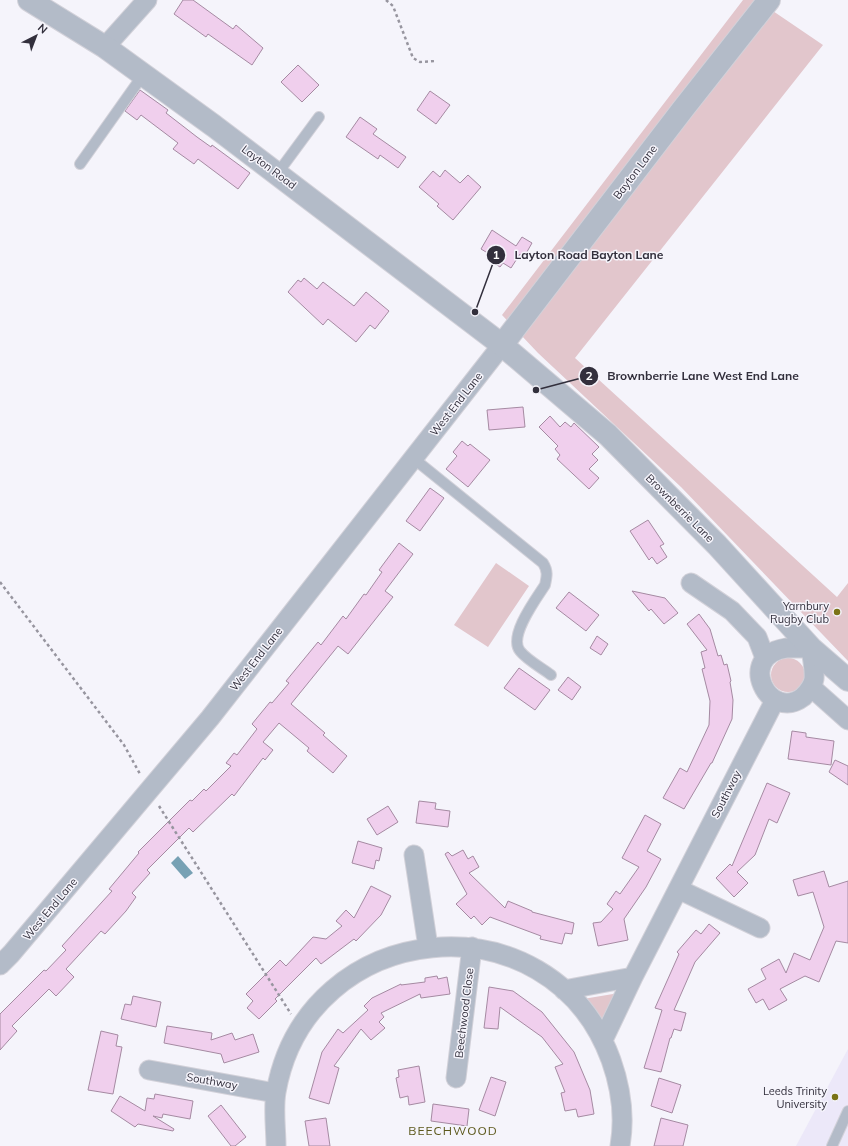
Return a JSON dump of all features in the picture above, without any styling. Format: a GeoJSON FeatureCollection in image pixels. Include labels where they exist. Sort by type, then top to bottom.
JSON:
{"type":"FeatureCollection","features":[{"type":"Feature","properties":{"kind":"street","name":"Layton Road"},"geometry":{"type":"LineString","coordinates":[[29,0],[105,47],[277,174],[502,345]]}},
{"type":"Feature","properties":{"kind":"street"},"geometry":{"type":"LineString","coordinates":[[105,47],[147,0]]}},
{"type":"Feature","properties":{"kind":"street","name":"Bayton Lane"},"geometry":{"type":"LineString","coordinates":[[502,345],[683,109],[769,0]]}},
{"type":"Feature","properties":{"kind":"street","name":"West End Lane"},"geometry":{"type":"LineString","coordinates":[[0,965],[11,954],[210,718],[502,345]]}},
{"type":"Feature","properties":{"kind":"street","name":"Brownberrie Lane"},"geometry":{"type":"LineString","coordinates":[[502,345],[608,435],[717,545],[811,648],[848,680]]}},
{"type":"Feature","properties":{"kind":"street"},"geometry":{"type":"LineString","coordinates":[[692,583],[732,611],[758,637],[765,658]]}},
{"type":"Feature","properties":{"kind":"street"},"geometry":{"type":"LineString","coordinates":[[811,648],[814,672],[811,687],[799,699],[791,702],[775,700],[766,692],[760,681],[759,673],[765,658],[778,649],[811,648]]}},
{"type":"Feature","properties":{"kind":"street"},"geometry":{"type":"LineString","coordinates":[[811,687],[848,720]]}},
{"type":"Feature","properties":{"kind":"street","name":"Southway"},"geometry":{"type":"LineString","coordinates":[[603,1040],[633,977],[775,700]]}},
{"type":"Feature","properties":{"kind":"street"},"geometry":{"type":"LineString","coordinates":[[414,855],[428,947]]}},
{"type":"Feature","properties":{"kind":"street"},"geometry":{"type":"LineString","coordinates":[[678,889],[760,928]]}},
{"type":"Feature","properties":{"kind":"street"},"geometry":{"type":"LineString","coordinates":[[276,1146],[275,1093],[283,1061],[300,1028],[322,999],[353,974],[389,956],[428,947],[472,947],[505,955],[536,970],[564,990],[586,1013],[603,1040],[619,1083],[623,1128],[620,1146]]}},
{"type":"Feature","properties":{"kind":"street","name":"Beechwood Close"},"geometry":{"type":"LineString","coordinates":[[456,1078],[472,947]]}},
{"type":"Feature","properties":{"kind":"street"},"geometry":{"type":"LineString","coordinates":[[564,990],[633,977]]}},
{"type":"Feature","properties":{"kind":"street","name":"Southway"},"geometry":{"type":"LineString","coordinates":[[149,1070],[275,1093]]}},
{"type":"Feature","properties":{"kind":"lane"},"geometry":{"type":"LineString","coordinates":[[80,164],[143,75]]}},
{"type":"Feature","properties":{"kind":"lane"},"geometry":{"type":"LineString","coordinates":[[277,174],[319,117]]}},
{"type":"Feature","properties":{"kind":"lane"},"geometry":{"type":"LineString","coordinates":[[413,458],[537,558],[546,569],[547,577],[545,585],[518,631],[516,645],[520,652],[551,675]]}},
{"type":"Feature","properties":{"kind":"lane"},"geometry":{"type":"LineString","coordinates":[[832,1146],[848,1111]]}},
{"type":"Feature","properties":{"kind":"path"},"geometry":{"type":"LineString","coordinates":[[386,0],[393,6],[413,58],[420,62],[436,61]]}},
{"type":"Feature","properties":{"kind":"path"},"geometry":{"type":"LineString","coordinates":[[0,582],[124,745],[149,790],[300,1028]]}},
{"type":"Feature","properties":{"kind":"shaded area"},"geometry":{"type":"Polygon","coordinates":[[[743,0],[776,0],[770,9],[823,45],[575,358],[837,597],[848,583],[848,661],[681,487],[538,353],[502,315],[743,0]]]}},
{"type":"Feature","properties":{"kind":"shaded area"},"geometry":{"type":"Polygon","coordinates":[[[496,563],[529,586],[488,647],[454,625],[496,563]]]}},
{"type":"Feature","properties":{"kind":"shaded area"},"geometry":{"type":"Polygon","coordinates":[[[788,658],[794,659],[800,663],[804,669],[804,681],[800,687],[794,691],[788,692],[782,691],[776,687],[772,681],[771,675],[772,669],[776,663],[782,659],[788,658]]]}},
{"type":"Feature","properties":{"kind":"shaded area"},"geometry":{"type":"Polygon","coordinates":[[[619,993],[603,1024],[583,999],[619,993]]]}},
{"type":"Feature","properties":{"kind":"shaded area","name":"Leeds Trinity University"},"geometry":{"type":"Polygon","coordinates":[[[848,1049],[848,1146],[796,1146],[848,1049]]]}},
{"type":"Feature","properties":{"kind":"water"},"geometry":{"type":"Polygon","coordinates":[[[178,856],[193,873],[185,879],[171,863],[178,856]]]}},
{"type":"Feature","properties":{"kind":"building"},"geometry":{"type":"Polygon","coordinates":[[[183,0],[193,0],[233,29],[236,25],[263,48],[252,65],[208,34],[206,37],[174,14],[183,0]]]}},
{"type":"Feature","properties":{"kind":"building"},"geometry":{"type":"Polygon","coordinates":[[[298,65],[319,85],[302,102],[281,82],[298,65]]]}},
{"type":"Feature","properties":{"kind":"building"},"geometry":{"type":"Polygon","coordinates":[[[140,90],[168,110],[166,113],[197,137],[211,147],[212,145],[250,173],[238,189],[198,159],[194,164],[173,149],[178,143],[141,115],[137,120],[125,111],[140,90]]]}},
{"type":"Feature","properties":{"kind":"building"},"geometry":{"type":"Polygon","coordinates":[[[430,91],[450,105],[436,124],[417,110],[430,91]]]}},
{"type":"Feature","properties":{"kind":"building"},"geometry":{"type":"Polygon","coordinates":[[[360,117],[377,129],[373,134],[406,157],[398,168],[380,155],[378,159],[346,137],[360,117]]]}},
{"type":"Feature","properties":{"kind":"building"},"geometry":{"type":"Polygon","coordinates":[[[445,170],[460,183],[468,175],[481,187],[453,220],[437,206],[439,204],[419,187],[433,171],[440,177],[445,170]]]}},
{"type":"Feature","properties":{"kind":"building"},"geometry":{"type":"Polygon","coordinates":[[[492,230],[516,246],[522,237],[532,243],[524,257],[520,254],[511,268],[503,263],[500,267],[488,259],[491,255],[481,249],[492,230]]]}},
{"type":"Feature","properties":{"kind":"building"},"geometry":{"type":"Polygon","coordinates":[[[304,278],[317,289],[323,282],[354,306],[366,292],[389,311],[375,329],[370,325],[356,342],[328,319],[323,325],[288,292],[298,280],[301,282],[304,278]]]}},
{"type":"Feature","properties":{"kind":"building"},"geometry":{"type":"Polygon","coordinates":[[[523,407],[525,427],[489,430],[487,410],[523,407]]]}},
{"type":"Feature","properties":{"kind":"building"},"geometry":{"type":"Polygon","coordinates":[[[550,416],[560,427],[565,422],[571,427],[574,423],[599,447],[592,454],[598,460],[589,469],[599,478],[589,489],[557,459],[560,455],[555,449],[558,446],[539,427],[550,416]]]}},
{"type":"Feature","properties":{"kind":"building"},"geometry":{"type":"Polygon","coordinates":[[[462,441],[468,446],[470,444],[490,460],[468,487],[446,469],[457,456],[453,452],[462,441]]]}},
{"type":"Feature","properties":{"kind":"building"},"geometry":{"type":"Polygon","coordinates":[[[430,488],[444,498],[420,531],[406,521],[430,488]]]}},
{"type":"Feature","properties":{"kind":"building"},"geometry":{"type":"Polygon","coordinates":[[[648,520],[664,544],[660,546],[667,557],[657,564],[652,557],[649,560],[630,531],[648,520]]]}},
{"type":"Feature","properties":{"kind":"building"},"geometry":{"type":"Polygon","coordinates":[[[399,543],[413,554],[385,591],[393,597],[348,654],[338,646],[291,704],[325,733],[323,735],[347,756],[333,773],[307,751],[309,748],[279,723],[263,742],[273,750],[265,760],[263,758],[234,796],[232,794],[193,832],[189,828],[147,870],[150,873],[132,893],[136,897],[126,911],[105,934],[101,931],[66,969],[74,977],[56,996],[49,989],[12,1026],[17,1031],[0,1050],[0,1014],[66,950],[62,946],[112,891],[109,889],[139,853],[138,852],[190,800],[192,801],[204,789],[206,791],[231,766],[226,763],[234,753],[237,755],[257,729],[252,724],[270,702],[272,703],[289,683],[286,681],[318,642],[321,645],[343,616],[346,619],[364,594],[366,595],[382,572],[379,570],[399,543]]]}},
{"type":"Feature","properties":{"kind":"building"},"geometry":{"type":"Polygon","coordinates":[[[632,591],[665,598],[678,613],[664,624],[651,609],[649,611],[632,591]]]}},
{"type":"Feature","properties":{"kind":"building"},"geometry":{"type":"Polygon","coordinates":[[[569,592],[599,615],[586,631],[556,608],[569,592]]]}},
{"type":"Feature","properties":{"kind":"building"},"geometry":{"type":"Polygon","coordinates":[[[699,614],[710,629],[718,656],[721,655],[724,665],[727,664],[733,700],[732,719],[712,763],[684,809],[663,798],[680,768],[687,772],[709,725],[710,701],[702,669],[705,668],[701,652],[707,650],[687,624],[699,614]]]}},
{"type":"Feature","properties":{"kind":"building"},"geometry":{"type":"Polygon","coordinates":[[[597,636],[608,644],[601,655],[590,648],[597,636]]]}},
{"type":"Feature","properties":{"kind":"building"},"geometry":{"type":"Polygon","coordinates":[[[519,668],[550,690],[535,710],[504,688],[519,668]]]}},
{"type":"Feature","properties":{"kind":"building"},"geometry":{"type":"Polygon","coordinates":[[[568,677],[581,687],[572,700],[558,690],[568,677]]]}},
{"type":"Feature","properties":{"kind":"building"},"geometry":{"type":"Polygon","coordinates":[[[792,731],[806,733],[806,737],[834,741],[831,765],[788,759],[792,731]]]}},
{"type":"Feature","properties":{"kind":"building"},"geometry":{"type":"Polygon","coordinates":[[[835,760],[848,766],[848,785],[829,772],[835,760]]]}},
{"type":"Feature","properties":{"kind":"building"},"geometry":{"type":"Polygon","coordinates":[[[767,783],[790,793],[777,823],[769,819],[755,855],[737,872],[748,883],[734,897],[716,878],[730,864],[732,866],[767,783]]]}},
{"type":"Feature","properties":{"kind":"building"},"geometry":{"type":"Polygon","coordinates":[[[419,801],[436,803],[435,809],[450,811],[448,827],[416,823],[419,801]]]}},
{"type":"Feature","properties":{"kind":"building"},"geometry":{"type":"Polygon","coordinates":[[[388,806],[398,822],[377,835],[367,819],[388,806]]]}},
{"type":"Feature","properties":{"kind":"building"},"geometry":{"type":"Polygon","coordinates":[[[645,815],[661,824],[647,851],[661,859],[646,887],[624,919],[628,940],[598,946],[593,923],[601,922],[613,909],[607,904],[616,891],[620,894],[639,867],[622,858],[645,815]]]}},
{"type":"Feature","properties":{"kind":"building"},"geometry":{"type":"Polygon","coordinates":[[[358,841],[382,848],[379,861],[376,860],[374,869],[352,863],[358,841]]]}},
{"type":"Feature","properties":{"kind":"building"},"geometry":{"type":"Polygon","coordinates":[[[463,850],[468,859],[473,856],[479,867],[469,873],[505,908],[508,901],[532,912],[574,923],[572,934],[565,933],[562,944],[540,939],[541,936],[490,917],[482,925],[474,916],[471,919],[456,904],[467,894],[445,854],[448,852],[452,856],[463,850]]]}},
{"type":"Feature","properties":{"kind":"building"},"geometry":{"type":"Polygon","coordinates":[[[824,871],[829,887],[848,881],[848,943],[836,941],[819,982],[805,976],[780,989],[787,1000],[769,1010],[763,999],[756,1003],[748,989],[766,979],[761,969],[779,959],[786,973],[794,953],[810,960],[824,927],[813,892],[798,896],[793,880],[824,871]]]}},
{"type":"Feature","properties":{"kind":"building"},"geometry":{"type":"Polygon","coordinates":[[[371,886],[391,896],[381,915],[356,941],[354,939],[321,964],[316,958],[275,999],[277,1001],[259,1019],[247,1008],[253,1001],[246,994],[280,960],[286,966],[313,937],[326,939],[342,926],[336,921],[346,910],[354,918],[371,886]]]}},
{"type":"Feature","properties":{"kind":"building"},"geometry":{"type":"Polygon","coordinates":[[[709,924],[720,933],[695,962],[674,1010],[686,1013],[681,1031],[674,1029],[670,1038],[661,1072],[644,1068],[662,1010],[655,1008],[679,954],[677,952],[696,930],[701,934],[709,924]]]}},
{"type":"Feature","properties":{"kind":"building"},"geometry":{"type":"Polygon","coordinates":[[[437,976],[438,979],[447,977],[450,994],[421,998],[420,994],[381,1013],[384,1017],[379,1022],[385,1028],[371,1040],[361,1029],[334,1066],[339,1068],[329,1104],[309,1098],[322,1052],[338,1029],[343,1033],[368,1010],[364,1006],[372,998],[401,984],[425,982],[425,978],[437,976]]]}},
{"type":"Feature","properties":{"kind":"building"},"geometry":{"type":"Polygon","coordinates":[[[489,987],[513,991],[542,1012],[574,1052],[590,1090],[594,1114],[578,1117],[576,1109],[565,1111],[561,1093],[565,1092],[555,1067],[563,1064],[542,1037],[500,1007],[498,1029],[484,1028],[489,987]]]}},
{"type":"Feature","properties":{"kind":"building"},"geometry":{"type":"Polygon","coordinates":[[[133,996],[161,1002],[156,1027],[121,1019],[125,1004],[131,1005],[133,996]]]}},
{"type":"Feature","properties":{"kind":"building"},"geometry":{"type":"Polygon","coordinates":[[[167,1026],[212,1033],[211,1040],[232,1033],[235,1040],[253,1034],[259,1052],[224,1063],[221,1054],[164,1043],[167,1026]]]}},
{"type":"Feature","properties":{"kind":"building"},"geometry":{"type":"Polygon","coordinates":[[[101,1031],[118,1035],[116,1046],[122,1047],[113,1094],[88,1090],[101,1031]]]}},
{"type":"Feature","properties":{"kind":"building"},"geometry":{"type":"Polygon","coordinates":[[[419,1066],[425,1102],[409,1105],[408,1096],[400,1098],[396,1078],[399,1077],[398,1070],[419,1066]]]}},
{"type":"Feature","properties":{"kind":"building"},"geometry":{"type":"Polygon","coordinates":[[[491,1077],[506,1082],[495,1116],[479,1110],[491,1077]]]}},
{"type":"Feature","properties":{"kind":"building"},"geometry":{"type":"Polygon","coordinates":[[[659,1078],[681,1085],[672,1113],[651,1106],[659,1078]]]}},
{"type":"Feature","properties":{"kind":"building"},"geometry":{"type":"Polygon","coordinates":[[[155,1094],[193,1101],[190,1119],[163,1114],[162,1118],[153,1116],[174,1129],[173,1131],[138,1124],[135,1127],[111,1111],[120,1096],[145,1111],[147,1098],[154,1099],[155,1094]]]}},
{"type":"Feature","properties":{"kind":"building"},"geometry":{"type":"Polygon","coordinates":[[[433,1104],[469,1109],[467,1126],[431,1121],[433,1104]]]}},
{"type":"Feature","properties":{"kind":"building"},"geometry":{"type":"Polygon","coordinates":[[[221,1105],[246,1137],[235,1146],[231,1146],[208,1116],[221,1105]]]}},
{"type":"Feature","properties":{"kind":"building"},"geometry":{"type":"Polygon","coordinates":[[[326,1118],[330,1146],[309,1146],[305,1121],[326,1118]]]}},
{"type":"Feature","properties":{"kind":"building"},"geometry":{"type":"Polygon","coordinates":[[[661,1118],[688,1125],[683,1146],[654,1146],[661,1118]]]}},
{"type":"Feature","properties":{"kind":"place","name":"Layton Road Bayton Lane"},"geometry":{"type":"Point","coordinates":[475,312]}},
{"type":"Feature","properties":{"kind":"place","name":"Brownberrie Lane West End Lane"},"geometry":{"type":"Point","coordinates":[536,390]}},
{"type":"Feature","properties":{"kind":"place","name":"Yarnbury Rugby Club"},"geometry":{"type":"Point","coordinates":[837,612]}},
{"type":"Feature","properties":{"kind":"place","name":"Leeds Trinity University"},"geometry":{"type":"Point","coordinates":[835,1097]}},
{"type":"Feature","properties":{"kind":"district","name":"BEECHWOOD"},"geometry":{"type":"Point","coordinates":[453,1131]}}]}
